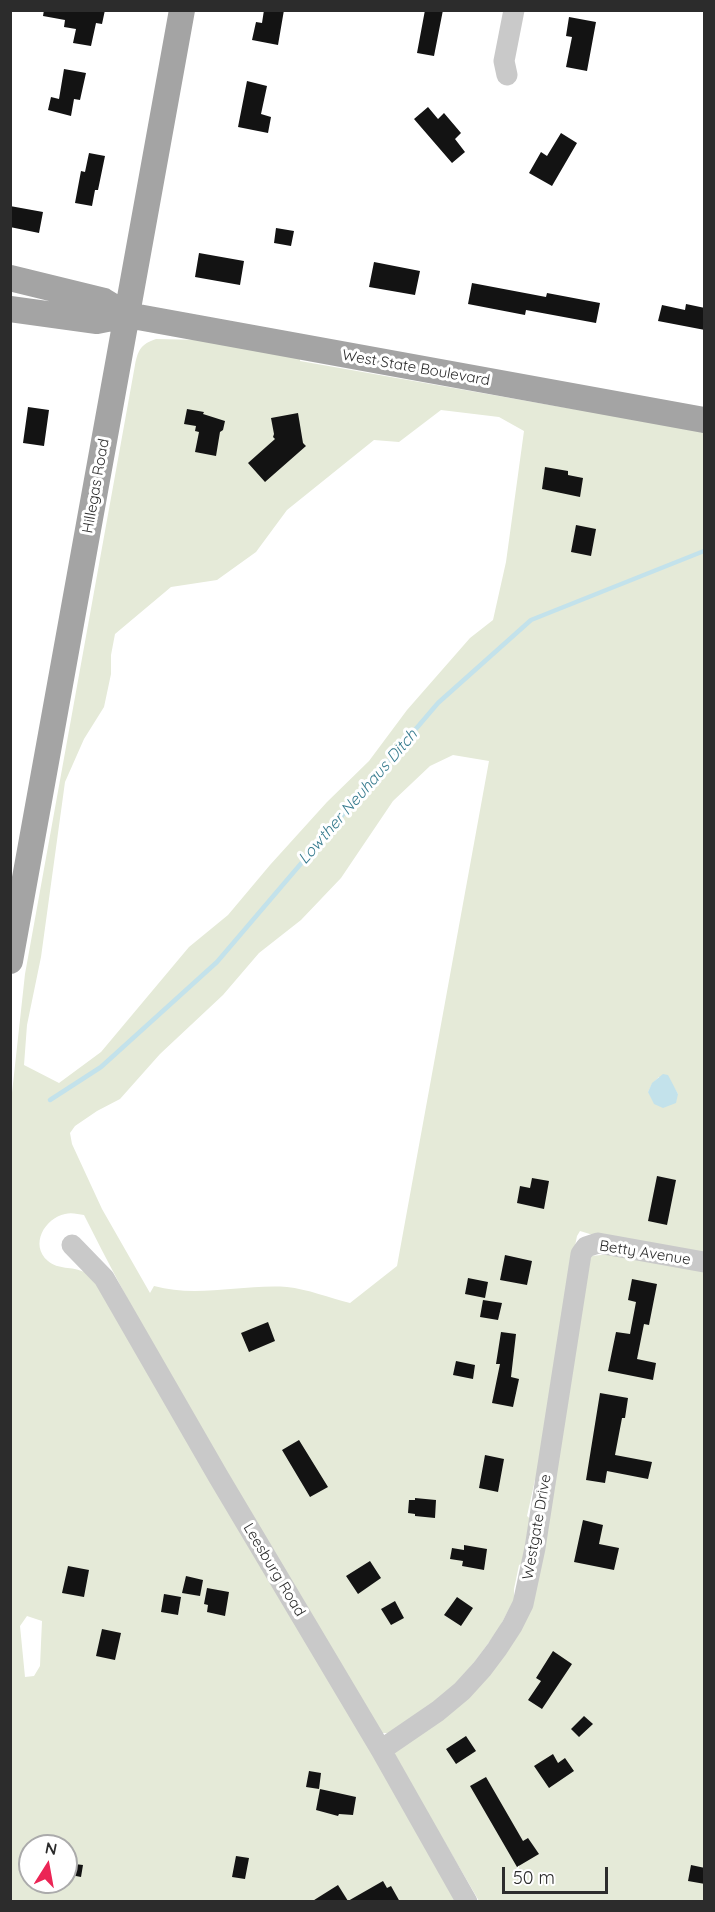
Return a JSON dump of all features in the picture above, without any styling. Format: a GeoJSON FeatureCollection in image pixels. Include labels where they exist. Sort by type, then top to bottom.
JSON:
{"type":"FeatureCollection","features":[{"type":"Feature","properties":{"kind":"main road","name":"Hillegas Road"},"geometry":{"type":"LineString","coordinates":[[11,959],[182,10]]}},
{"type":"Feature","properties":{"kind":"main road","name":"West State Boulevard"},"geometry":{"type":"LineString","coordinates":[[10,278],[104,302],[126,315],[705,420]]}},
{"type":"Feature","properties":{"kind":"main road","name":"West State Boulevard"},"geometry":{"type":"LineString","coordinates":[[10,309],[98,321],[126,315]]}},
{"type":"Feature","properties":{"kind":"street"},"geometry":{"type":"LineString","coordinates":[[507,75],[504,61],[514,10]]}},
{"type":"Feature","properties":{"kind":"street","name":"Betty Avenue"},"geometry":{"type":"LineString","coordinates":[[586,1247],[598,1243],[610,1244],[705,1262]]}},
{"type":"Feature","properties":{"kind":"street","name":"Leesburg Road"},"geometry":{"type":"LineString","coordinates":[[72,1245],[104,1278],[218,1476],[381,1750],[467,1902]]}},
{"type":"Feature","properties":{"kind":"street","name":"Westgate Drive"},"geometry":{"type":"LineString","coordinates":[[381,1750],[438,1711],[462,1691],[497,1649],[523,1604],[536,1548],[578,1262],[580,1254],[586,1247]]}},
{"type":"Feature","properties":{"kind":"green space"},"geometry":{"type":"Polygon","coordinates":[[[156,339],[203,340],[300,359],[300,361],[567,408],[704,429],[704,1901],[479,1901],[395,1757],[395,1749],[471,1695],[539,1555],[519,1565],[514,1600],[498,1630],[473,1664],[447,1693],[392,1733],[382,1733],[191,1412],[84,1215],[70,1213],[58,1217],[46,1226],[40,1240],[42,1255],[52,1264],[84,1272],[95,1281],[458,1901],[11,1902],[11,1102],[25,974],[135,365],[137,355],[147,343],[156,339]],[[441,410],[399,442],[374,440],[287,510],[256,552],[217,580],[171,587],[115,634],[111,655],[111,674],[104,707],[84,739],[65,782],[41,957],[27,1025],[24,1065],[59,1083],[101,1052],[189,947],[228,915],[327,802],[369,761],[407,710],[470,638],[493,620],[506,562],[524,431],[499,417],[441,410]],[[453,755],[430,766],[393,801],[341,878],[301,920],[259,953],[223,995],[160,1054],[120,1099],[97,1111],[75,1126],[70,1133],[72,1144],[102,1209],[150,1293],[154,1286],[186,1291],[287,1287],[350,1303],[397,1266],[489,761],[453,755]],[[659,1077],[648,1092],[678,1094],[673,1086],[659,1077]],[[580,1231],[570,1271],[584,1271],[592,1256],[610,1254],[593,1235],[580,1231]],[[535,1480],[527,1516],[537,1525],[535,1480]],[[27,1616],[20,1626],[25,1677],[34,1676],[40,1666],[42,1621],[27,1616]]]}},
{"type":"Feature","properties":{"kind":"water"},"geometry":{"type":"Polygon","coordinates":[[[663,1074],[668,1075],[678,1094],[676,1103],[663,1108],[654,1104],[648,1092],[652,1083],[663,1074]]]}},
{"type":"Feature","properties":{"kind":"building"},"geometry":{"type":"Polygon","coordinates":[[[44,10],[105,10],[102,24],[96,23],[91,46],[73,43],[76,29],[64,27],[65,20],[43,16],[44,10]]]}},
{"type":"Feature","properties":{"kind":"building"},"geometry":{"type":"Polygon","coordinates":[[[264,10],[284,10],[278,45],[252,40],[256,22],[262,23],[264,10]]]}},
{"type":"Feature","properties":{"kind":"building"},"geometry":{"type":"Polygon","coordinates":[[[425,10],[443,10],[434,56],[417,53],[425,10]]]}},
{"type":"Feature","properties":{"kind":"building"},"geometry":{"type":"Polygon","coordinates":[[[569,17],[596,22],[587,71],[566,67],[572,37],[566,36],[569,17]]]}},
{"type":"Feature","properties":{"kind":"building"},"geometry":{"type":"Polygon","coordinates":[[[64,69],[86,73],[80,100],[74,99],[71,116],[48,110],[51,97],[59,99],[64,69]]]}},
{"type":"Feature","properties":{"kind":"building"},"geometry":{"type":"Polygon","coordinates":[[[247,81],[267,86],[261,114],[271,117],[268,133],[238,127],[247,81]]]}},
{"type":"Feature","properties":{"kind":"building"},"geometry":{"type":"Polygon","coordinates":[[[428,107],[438,119],[444,113],[461,133],[455,139],[465,152],[452,163],[414,119],[428,107]]]}},
{"type":"Feature","properties":{"kind":"building"},"geometry":{"type":"Polygon","coordinates":[[[561,133],[577,143],[552,186],[529,173],[541,152],[547,156],[561,133]]]}},
{"type":"Feature","properties":{"kind":"building"},"geometry":{"type":"Polygon","coordinates":[[[89,153],[105,156],[92,206],[75,203],[81,171],[85,172],[89,153]]]}},
{"type":"Feature","properties":{"kind":"building"},"geometry":{"type":"Polygon","coordinates":[[[10,206],[43,212],[39,233],[10,227],[10,206]]]}},
{"type":"Feature","properties":{"kind":"building"},"geometry":{"type":"Polygon","coordinates":[[[276,228],[294,231],[291,246],[274,243],[276,228]]]}},
{"type":"Feature","properties":{"kind":"building"},"geometry":{"type":"Polygon","coordinates":[[[199,253],[244,261],[240,285],[195,277],[199,253]]]}},
{"type":"Feature","properties":{"kind":"building"},"geometry":{"type":"Polygon","coordinates":[[[374,262],[420,271],[415,295],[369,287],[374,262]]]}},
{"type":"Feature","properties":{"kind":"building"},"geometry":{"type":"Polygon","coordinates":[[[472,283],[546,297],[547,293],[600,303],[596,323],[526,310],[525,315],[468,304],[472,283]]]}},
{"type":"Feature","properties":{"kind":"building"},"geometry":{"type":"Polygon","coordinates":[[[686,304],[705,308],[705,330],[658,321],[662,305],[685,310],[686,304]]]}},
{"type":"Feature","properties":{"kind":"building"},"geometry":{"type":"Polygon","coordinates":[[[28,407],[49,410],[44,446],[23,443],[28,407]]]}},
{"type":"Feature","properties":{"kind":"building"},"geometry":{"type":"Polygon","coordinates":[[[187,409],[204,412],[203,414],[225,421],[223,430],[220,432],[216,456],[195,452],[199,432],[195,431],[196,426],[184,424],[187,409]]]}},
{"type":"Feature","properties":{"kind":"building"},"geometry":{"type":"Polygon","coordinates":[[[298,413],[303,443],[306,446],[265,482],[248,463],[275,439],[271,418],[298,413]]]}},
{"type":"Feature","properties":{"kind":"building"},"geometry":{"type":"Polygon","coordinates":[[[545,467],[568,471],[568,475],[583,478],[580,497],[542,489],[545,467]]]}},
{"type":"Feature","properties":{"kind":"building"},"geometry":{"type":"Polygon","coordinates":[[[576,525],[596,529],[591,556],[571,552],[576,525]]]}},
{"type":"Feature","properties":{"kind":"building"},"geometry":{"type":"Polygon","coordinates":[[[657,1176],[676,1180],[667,1225],[648,1221],[657,1176]]]}},
{"type":"Feature","properties":{"kind":"building"},"geometry":{"type":"Polygon","coordinates":[[[532,1178],[549,1181],[544,1209],[517,1203],[520,1186],[530,1188],[532,1178]]]}},
{"type":"Feature","properties":{"kind":"building"},"geometry":{"type":"Polygon","coordinates":[[[505,1255],[532,1261],[527,1285],[500,1280],[505,1255]]]}},
{"type":"Feature","properties":{"kind":"building"},"geometry":{"type":"Polygon","coordinates":[[[468,1278],[488,1282],[485,1298],[465,1294],[468,1278]]]}},
{"type":"Feature","properties":{"kind":"building"},"geometry":{"type":"Polygon","coordinates":[[[632,1279],[657,1284],[649,1325],[644,1324],[637,1359],[656,1363],[653,1380],[608,1371],[616,1332],[630,1334],[636,1302],[628,1300],[632,1279]]]}},
{"type":"Feature","properties":{"kind":"building"},"geometry":{"type":"Polygon","coordinates":[[[483,1300],[502,1303],[498,1320],[480,1317],[483,1300]]]}},
{"type":"Feature","properties":{"kind":"building"},"geometry":{"type":"Polygon","coordinates":[[[268,1322],[275,1341],[249,1352],[241,1333],[268,1322]]]}},
{"type":"Feature","properties":{"kind":"building"},"geometry":{"type":"Polygon","coordinates":[[[501,1332],[516,1334],[511,1377],[519,1379],[513,1407],[492,1403],[500,1364],[496,1364],[501,1332]]]}},
{"type":"Feature","properties":{"kind":"building"},"geometry":{"type":"Polygon","coordinates":[[[456,1361],[475,1365],[473,1379],[453,1375],[456,1361]]]}},
{"type":"Feature","properties":{"kind":"building"},"geometry":{"type":"Polygon","coordinates":[[[600,1393],[628,1398],[615,1455],[652,1462],[648,1479],[607,1471],[605,1483],[586,1480],[600,1393]]]}},
{"type":"Feature","properties":{"kind":"building"},"geometry":{"type":"Polygon","coordinates":[[[299,1440],[328,1487],[310,1497],[282,1450],[299,1440]]]}},
{"type":"Feature","properties":{"kind":"building"},"geometry":{"type":"Polygon","coordinates":[[[485,1455],[504,1459],[498,1492],[479,1488],[485,1455]]]}},
{"type":"Feature","properties":{"kind":"building"},"geometry":{"type":"Polygon","coordinates":[[[415,1498],[436,1500],[435,1518],[408,1513],[409,1500],[415,1500],[415,1498]]]}},
{"type":"Feature","properties":{"kind":"building"},"geometry":{"type":"Polygon","coordinates":[[[583,1520],[603,1525],[599,1544],[619,1548],[614,1570],[574,1562],[583,1520]]]}},
{"type":"Feature","properties":{"kind":"building"},"geometry":{"type":"Polygon","coordinates":[[[464,1545],[487,1549],[484,1570],[462,1566],[463,1561],[450,1559],[452,1548],[464,1550],[464,1545]]]}},
{"type":"Feature","properties":{"kind":"building"},"geometry":{"type":"Polygon","coordinates":[[[370,1561],[381,1578],[358,1594],[346,1576],[370,1561]]]}},
{"type":"Feature","properties":{"kind":"building"},"geometry":{"type":"Polygon","coordinates":[[[68,1566],[89,1570],[84,1597],[62,1593],[68,1566]]]}},
{"type":"Feature","properties":{"kind":"building"},"geometry":{"type":"Polygon","coordinates":[[[186,1576],[203,1580],[200,1596],[182,1593],[186,1576]]]}},
{"type":"Feature","properties":{"kind":"building"},"geometry":{"type":"Polygon","coordinates":[[[207,1588],[229,1592],[225,1616],[207,1612],[208,1605],[204,1604],[207,1588]]]}},
{"type":"Feature","properties":{"kind":"building"},"geometry":{"type":"Polygon","coordinates":[[[164,1594],[181,1597],[178,1615],[161,1612],[164,1594]]]}},
{"type":"Feature","properties":{"kind":"building"},"geometry":{"type":"Polygon","coordinates":[[[457,1597],[473,1608],[461,1626],[444,1615],[457,1597]]]}},
{"type":"Feature","properties":{"kind":"building"},"geometry":{"type":"Polygon","coordinates":[[[395,1601],[404,1618],[391,1625],[381,1609],[395,1601]]]}},
{"type":"Feature","properties":{"kind":"building"},"geometry":{"type":"Polygon","coordinates":[[[102,1629],[121,1633],[115,1660],[96,1656],[102,1629]]]}},
{"type":"Feature","properties":{"kind":"building"},"geometry":{"type":"Polygon","coordinates":[[[553,1651],[572,1664],[542,1709],[528,1700],[541,1681],[536,1678],[553,1651]]]}},
{"type":"Feature","properties":{"kind":"building"},"geometry":{"type":"Polygon","coordinates":[[[584,1716],[593,1724],[579,1737],[571,1729],[584,1716]]]}},
{"type":"Feature","properties":{"kind":"building"},"geometry":{"type":"Polygon","coordinates":[[[466,1736],[476,1751],[456,1764],[446,1749],[466,1736]]]}},
{"type":"Feature","properties":{"kind":"building"},"geometry":{"type":"Polygon","coordinates":[[[553,1754],[558,1763],[565,1758],[574,1771],[549,1788],[534,1766],[553,1754]]]}},
{"type":"Feature","properties":{"kind":"building"},"geometry":{"type":"Polygon","coordinates":[[[309,1771],[321,1773],[319,1789],[306,1787],[309,1771]]]}},
{"type":"Feature","properties":{"kind":"building"},"geometry":{"type":"Polygon","coordinates":[[[486,1777],[523,1841],[528,1838],[539,1854],[517,1867],[470,1786],[486,1777]]]}},
{"type":"Feature","properties":{"kind":"building"},"geometry":{"type":"Polygon","coordinates":[[[320,1789],[356,1797],[353,1815],[339,1814],[338,1816],[316,1810],[320,1789]]]}},
{"type":"Feature","properties":{"kind":"building"},"geometry":{"type":"Polygon","coordinates":[[[236,1856],[249,1858],[245,1879],[232,1877],[236,1856]]]}},
{"type":"Feature","properties":{"kind":"building"},"geometry":{"type":"Polygon","coordinates":[[[78,1864],[83,1865],[81,1877],[78,1876],[78,1864]]]}},
{"type":"Feature","properties":{"kind":"building"},"geometry":{"type":"Polygon","coordinates":[[[691,1865],[705,1868],[705,1884],[688,1881],[691,1865]]]}},
{"type":"Feature","properties":{"kind":"building"},"geometry":{"type":"Polygon","coordinates":[[[383,1881],[387,1888],[391,1886],[400,1902],[311,1902],[338,1885],[348,1901],[383,1881]]]}},
{"type":"Feature","properties":{"kind":"waterway","name":"Lowther Neuhaus Ditch"},"geometry":{"type":"LineString","coordinates":[[50,1100],[101,1067],[217,962],[438,703],[531,620],[704,551]]}}]}
